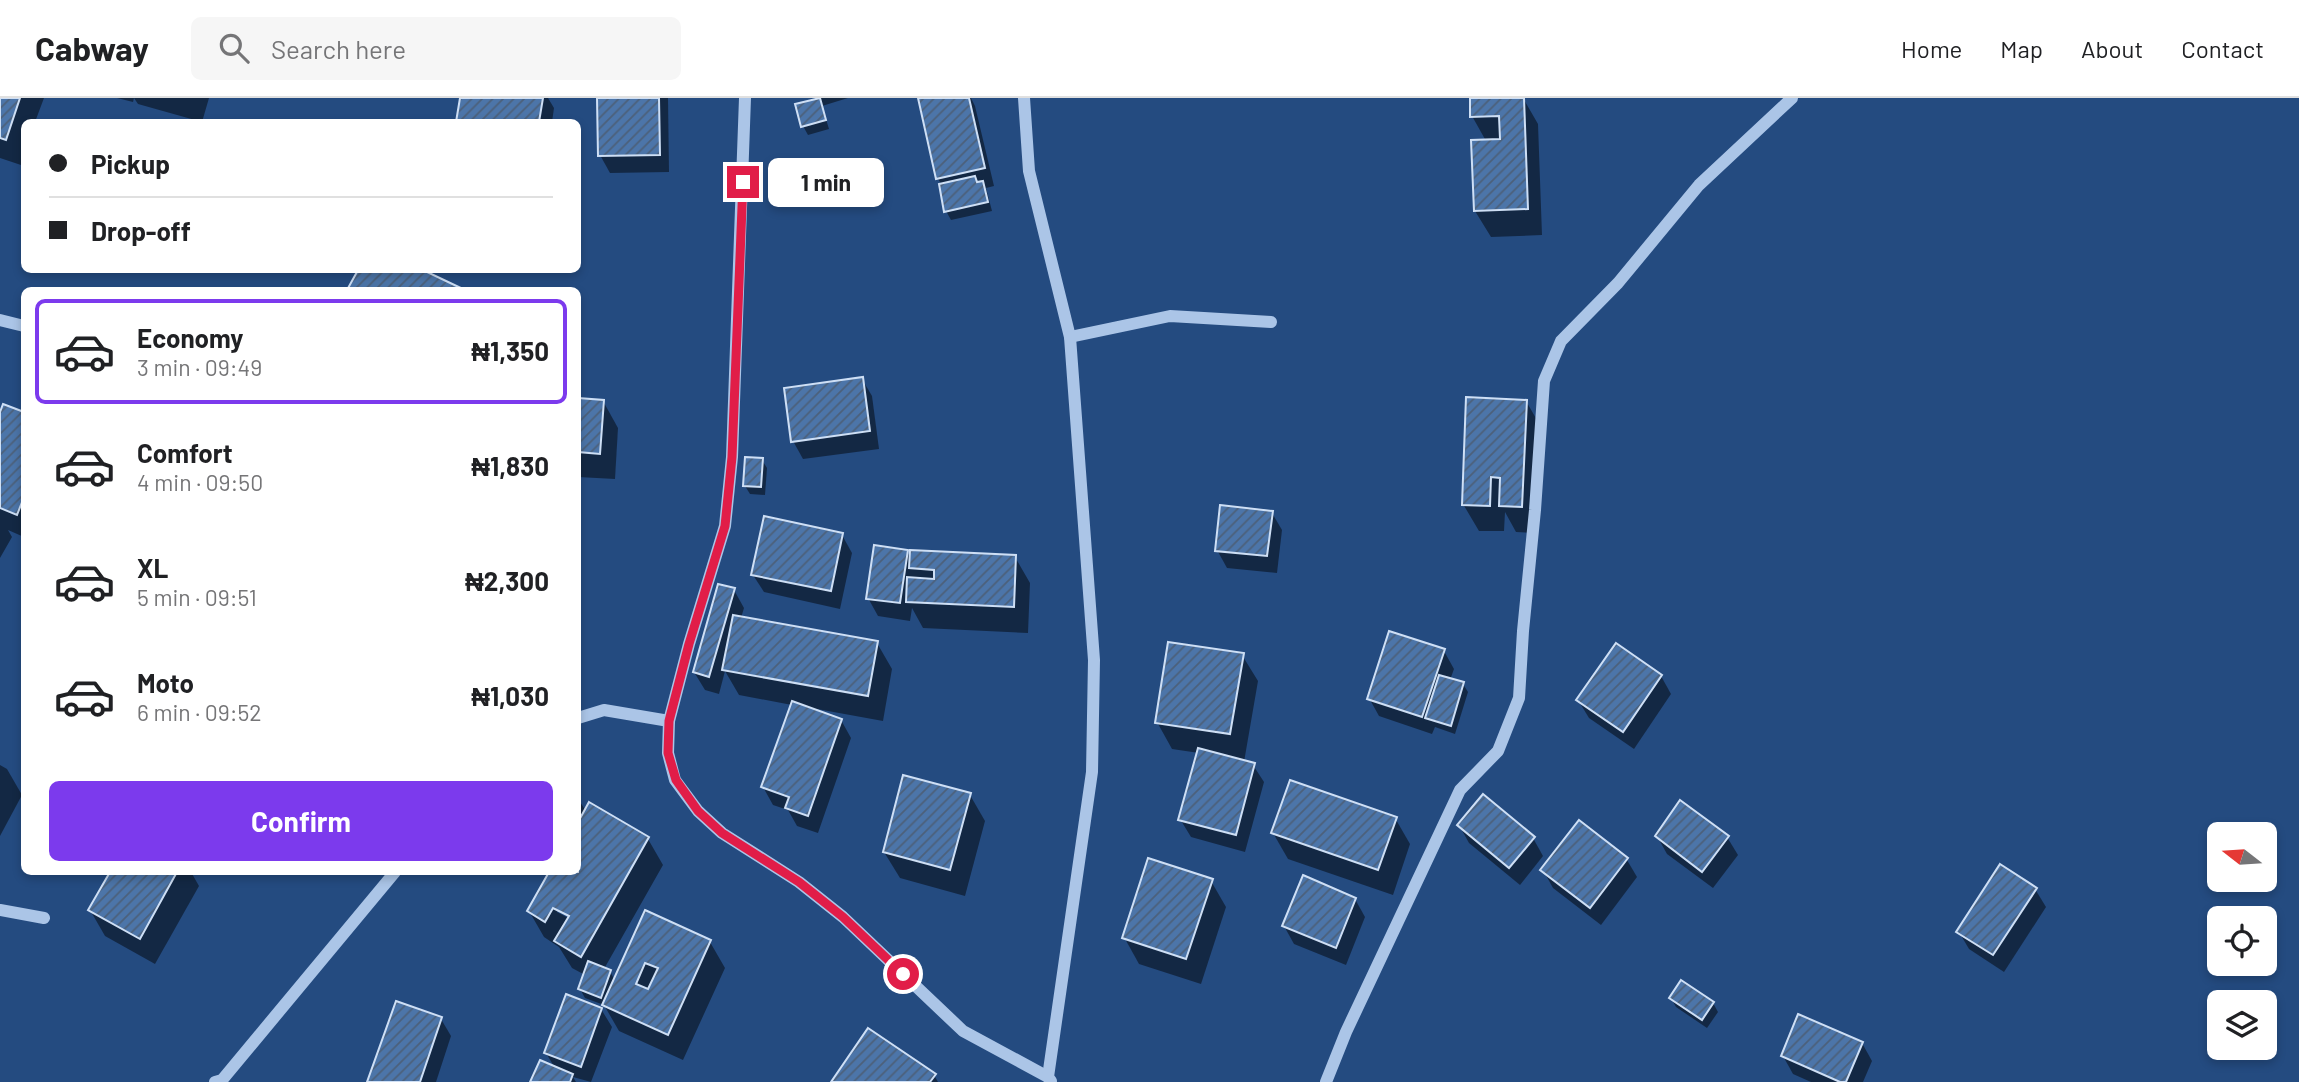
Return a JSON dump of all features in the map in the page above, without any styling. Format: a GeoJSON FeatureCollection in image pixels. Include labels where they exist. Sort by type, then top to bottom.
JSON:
{"type":"FeatureCollection","features":[{"type":"Feature","properties":{"kind":"street"},"geometry":{"type":"LineString","coordinates":[[745,98],[732,443],[725,526],[669,721],[668,753],[676,780],[698,811],[722,833],[799,882],[843,917],[963,1031],[1050,1079],[1092,772],[1094,660],[1070,337],[1029,170],[1024,98]]}},
{"type":"Feature","properties":{"kind":"street"},"geometry":{"type":"LineString","coordinates":[[1326,1082],[1346,1032],[1461,790],[1498,751],[1519,698],[1544,381],[1561,341],[1618,283],[1699,185],[1792,98]]}},
{"type":"Feature","properties":{"kind":"street"},"geometry":{"type":"LineString","coordinates":[[1070,337],[1170,316],[1271,322]]}},
{"type":"Feature","properties":{"kind":"street"},"geometry":{"type":"LineString","coordinates":[[0,320],[21,325]]}},
{"type":"Feature","properties":{"kind":"street"},"geometry":{"type":"LineString","coordinates":[[581,717],[604,710],[669,721]]}},
{"type":"Feature","properties":{"kind":"street"},"geometry":{"type":"LineString","coordinates":[[221,1081],[393,875]]}},
{"type":"Feature","properties":{"kind":"street"},"geometry":{"type":"LineString","coordinates":[[0,910],[44,918]]}},
{"type":"Feature","properties":{"kind":"building"},"geometry":{"type":"Polygon","coordinates":[[[0,98],[20,98],[6,140],[0,138],[0,98]]]}},
{"type":"Feature","properties":{"kind":"building"},"geometry":{"type":"Polygon","coordinates":[[[460,98],[543,98],[540,119],[456,119],[460,98]]]}},
{"type":"Feature","properties":{"kind":"building"},"geometry":{"type":"Polygon","coordinates":[[[597,98],[659,98],[660,155],[598,156],[597,98]]]}},
{"type":"Feature","properties":{"kind":"building"},"geometry":{"type":"Polygon","coordinates":[[[820,98],[826,120],[801,127],[795,104],[820,98]]]}},
{"type":"Feature","properties":{"kind":"building"},"geometry":{"type":"Polygon","coordinates":[[[918,98],[969,98],[985,168],[936,179],[918,98]]]}},
{"type":"Feature","properties":{"kind":"building"},"geometry":{"type":"Polygon","coordinates":[[[1470,98],[1524,98],[1528,209],[1474,211],[1471,140],[1500,139],[1499,116],[1470,117],[1470,98]]]}},
{"type":"Feature","properties":{"kind":"building"},"geometry":{"type":"Polygon","coordinates":[[[975,176],[977,182],[983,181],[988,202],[944,212],[939,184],[975,176]]]}},
{"type":"Feature","properties":{"kind":"building"},"geometry":{"type":"Polygon","coordinates":[[[356,273],[429,273],[459,287],[349,287],[356,273]]]}},
{"type":"Feature","properties":{"kind":"building"},"geometry":{"type":"Polygon","coordinates":[[[863,377],[870,431],[791,442],[784,388],[863,377]]]}},
{"type":"Feature","properties":{"kind":"building"},"geometry":{"type":"Polygon","coordinates":[[[1466,397],[1527,400],[1522,507],[1499,506],[1500,478],[1491,477],[1490,506],[1462,505],[1466,397]]]}},
{"type":"Feature","properties":{"kind":"building"},"geometry":{"type":"Polygon","coordinates":[[[581,398],[604,400],[600,454],[581,452],[581,398]]]}},
{"type":"Feature","properties":{"kind":"building"},"geometry":{"type":"Polygon","coordinates":[[[3,404],[21,411],[21,505],[17,515],[0,508],[0,412],[3,404]]]}},
{"type":"Feature","properties":{"kind":"building"},"geometry":{"type":"Polygon","coordinates":[[[745,457],[763,458],[761,487],[743,486],[745,457]]]}},
{"type":"Feature","properties":{"kind":"building"},"geometry":{"type":"Polygon","coordinates":[[[1220,505],[1273,511],[1267,556],[1215,551],[1220,505]]]}},
{"type":"Feature","properties":{"kind":"building"},"geometry":{"type":"Polygon","coordinates":[[[764,516],[843,533],[831,591],[751,575],[764,516]]]}},
{"type":"Feature","properties":{"kind":"building"},"geometry":{"type":"Polygon","coordinates":[[[874,545],[908,550],[900,603],[866,599],[874,545]]]}},
{"type":"Feature","properties":{"kind":"building"},"geometry":{"type":"Polygon","coordinates":[[[910,550],[1016,555],[1014,607],[906,602],[907,577],[934,579],[934,570],[909,568],[910,550]]]}},
{"type":"Feature","properties":{"kind":"building"},"geometry":{"type":"Polygon","coordinates":[[[718,584],[735,588],[709,677],[693,672],[718,584]]]}},
{"type":"Feature","properties":{"kind":"building"},"geometry":{"type":"Polygon","coordinates":[[[733,615],[878,641],[868,696],[722,670],[733,615]]]}},
{"type":"Feature","properties":{"kind":"building"},"geometry":{"type":"Polygon","coordinates":[[[1389,631],[1445,649],[1422,717],[1367,699],[1389,631]]]}},
{"type":"Feature","properties":{"kind":"building"},"geometry":{"type":"Polygon","coordinates":[[[1168,642],[1244,653],[1230,734],[1155,723],[1168,642]]]}},
{"type":"Feature","properties":{"kind":"building"},"geometry":{"type":"Polygon","coordinates":[[[1616,643],[1662,675],[1623,732],[1576,700],[1616,643]]]}},
{"type":"Feature","properties":{"kind":"building"},"geometry":{"type":"Polygon","coordinates":[[[1439,675],[1464,682],[1451,726],[1425,718],[1439,675]]]}},
{"type":"Feature","properties":{"kind":"building"},"geometry":{"type":"Polygon","coordinates":[[[792,701],[842,719],[808,816],[785,808],[789,797],[761,787],[792,701]]]}},
{"type":"Feature","properties":{"kind":"building"},"geometry":{"type":"Polygon","coordinates":[[[1198,748],[1255,763],[1236,835],[1178,820],[1198,748]]]}},
{"type":"Feature","properties":{"kind":"building"},"geometry":{"type":"Polygon","coordinates":[[[903,775],[971,793],[950,870],[883,852],[903,775]]]}},
{"type":"Feature","properties":{"kind":"building"},"geometry":{"type":"Polygon","coordinates":[[[1290,780],[1397,817],[1378,870],[1271,833],[1290,780]]]}},
{"type":"Feature","properties":{"kind":"building"},"geometry":{"type":"Polygon","coordinates":[[[1483,794],[1535,837],[1509,868],[1457,825],[1483,794]]]}},
{"type":"Feature","properties":{"kind":"building"},"geometry":{"type":"Polygon","coordinates":[[[1680,800],[1729,836],[1702,872],[1655,836],[1680,800]]]}},
{"type":"Feature","properties":{"kind":"building"},"geometry":{"type":"Polygon","coordinates":[[[589,802],[649,837],[581,957],[554,941],[569,916],[553,908],[545,922],[527,911],[547,875],[581,875],[581,817],[589,802]]]}},
{"type":"Feature","properties":{"kind":"building"},"geometry":{"type":"Polygon","coordinates":[[[1579,820],[1628,858],[1590,908],[1540,870],[1579,820]]]}},
{"type":"Feature","properties":{"kind":"building"},"geometry":{"type":"Polygon","coordinates":[[[1148,858],[1213,879],[1186,959],[1122,938],[1148,858]]]}},
{"type":"Feature","properties":{"kind":"building"},"geometry":{"type":"Polygon","coordinates":[[[2000,864],[2037,888],[1993,955],[1956,932],[2000,864]]]}},
{"type":"Feature","properties":{"kind":"building"},"geometry":{"type":"Polygon","coordinates":[[[108,875],[175,875],[140,939],[88,910],[108,875]]]}},
{"type":"Feature","properties":{"kind":"building"},"geometry":{"type":"Polygon","coordinates":[[[1303,875],[1356,898],[1336,948],[1282,926],[1303,875]]]}},
{"type":"Feature","properties":{"kind":"building"},"geometry":{"type":"Polygon","coordinates":[[[645,910],[711,940],[668,1035],[602,1005],[645,910]],[[645,963],[636,984],[648,989],[658,968],[645,963]]]}},
{"type":"Feature","properties":{"kind":"building"},"geometry":{"type":"Polygon","coordinates":[[[588,961],[611,970],[601,998],[578,989],[588,961]]]}},
{"type":"Feature","properties":{"kind":"building"},"geometry":{"type":"Polygon","coordinates":[[[1681,980],[1714,1002],[1702,1020],[1669,998],[1681,980]]]}},
{"type":"Feature","properties":{"kind":"building"},"geometry":{"type":"Polygon","coordinates":[[[566,994],[602,1008],[581,1067],[544,1053],[566,994]]]}},
{"type":"Feature","properties":{"kind":"building"},"geometry":{"type":"Polygon","coordinates":[[[396,1001],[442,1017],[420,1082],[367,1082],[396,1001]]]}},
{"type":"Feature","properties":{"kind":"building"},"geometry":{"type":"Polygon","coordinates":[[[1798,1014],[1863,1042],[1846,1082],[1840,1082],[1781,1056],[1798,1014]]]}},
{"type":"Feature","properties":{"kind":"building"},"geometry":{"type":"Polygon","coordinates":[[[868,1028],[936,1074],[930,1082],[831,1082],[868,1028]]]}},
{"type":"Feature","properties":{"kind":"building"},"geometry":{"type":"Polygon","coordinates":[[[540,1060],[573,1074],[570,1082],[530,1082],[540,1060]]]}},
{"type":"Feature","properties":{"kind":"route"},"geometry":{"type":"LineString","coordinates":[[743,182],[732,457],[725,526],[669,721],[668,753],[676,780],[698,811],[722,833],[799,882],[843,917],[903,974]]}}]}
